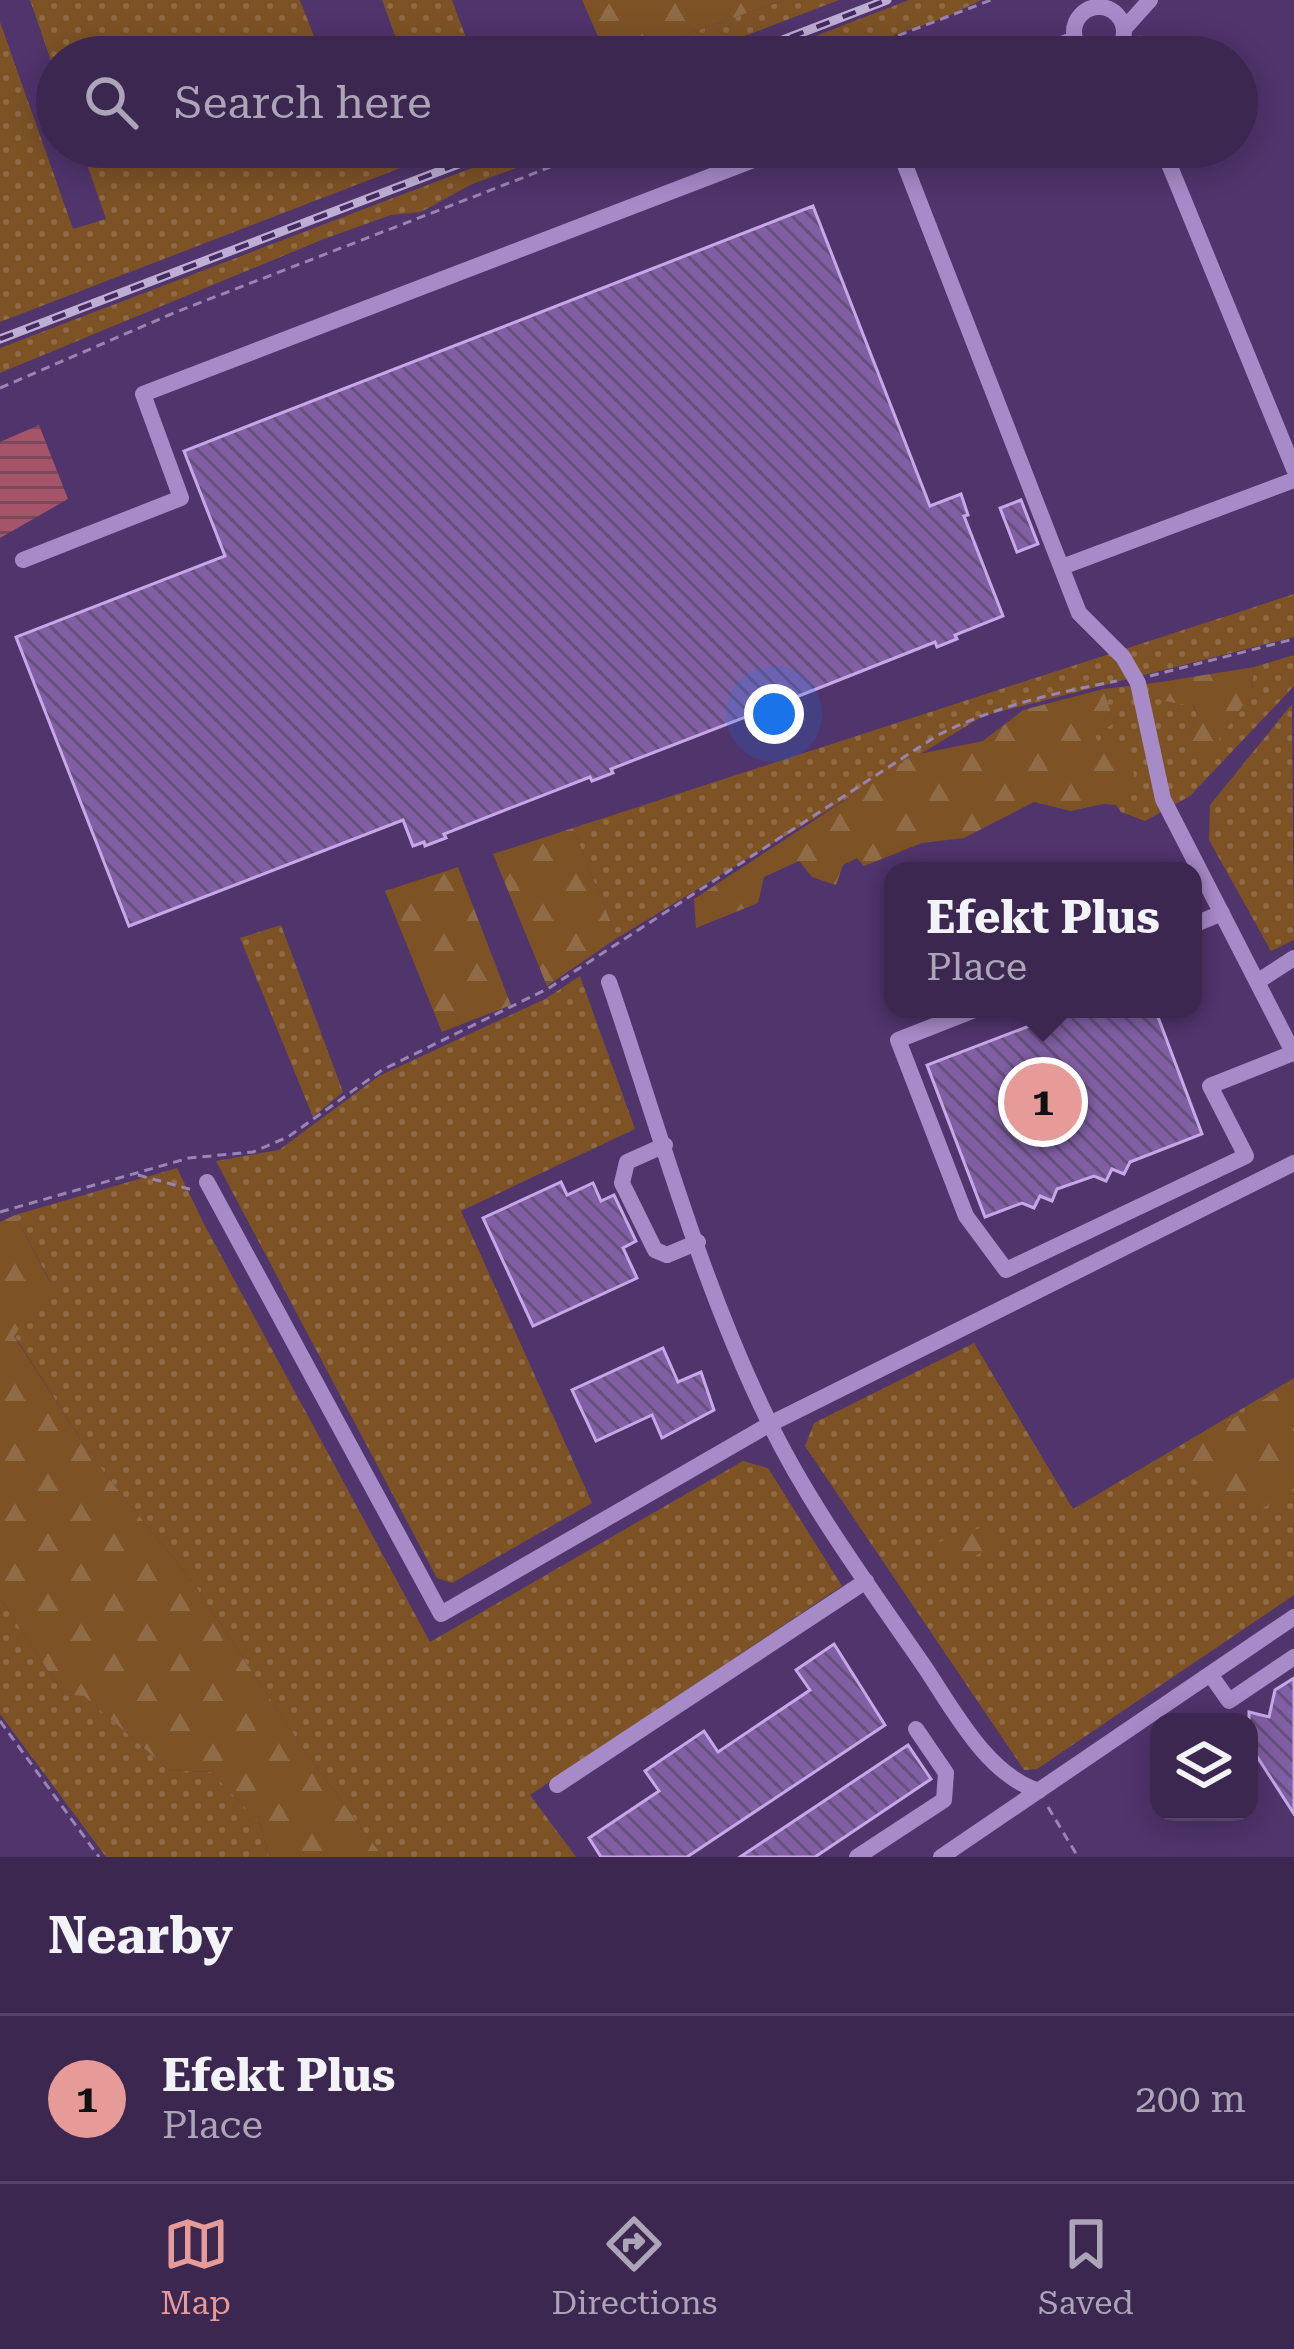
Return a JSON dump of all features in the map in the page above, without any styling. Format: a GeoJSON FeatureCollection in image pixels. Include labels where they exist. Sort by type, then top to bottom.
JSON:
{"type":"FeatureCollection","features":[{"type":"Feature","properties":{"kind":"street"},"geometry":{"type":"LineString","coordinates":[[1075,36],[1076,22],[1086,10],[1110,10],[1130,0]]}},
{"type":"Feature","properties":{"kind":"street"},"geometry":{"type":"LineString","coordinates":[[1128,36],[1150,0]]}},
{"type":"Feature","properties":{"kind":"street"},"geometry":{"type":"LineString","coordinates":[[1110,10],[1120,36]]}},
{"type":"Feature","properties":{"kind":"street"},"geometry":{"type":"LineString","coordinates":[[23,560],[181,498],[143,394],[733,168]]}},
{"type":"Feature","properties":{"kind":"street"},"geometry":{"type":"LineString","coordinates":[[906,168],[1079,613],[1123,657],[1137,681],[1158,783],[1196,862]]}},
{"type":"Feature","properties":{"kind":"street"},"geometry":{"type":"LineString","coordinates":[[1171,168],[1294,469]]}},
{"type":"Feature","properties":{"kind":"street"},"geometry":{"type":"LineString","coordinates":[[1062,567],[1294,480]]}},
{"type":"Feature","properties":{"kind":"street"},"geometry":{"type":"LineString","coordinates":[[953,1018],[898,1040],[966,1216],[1006,1270],[1246,1156],[1210,1086],[1294,1053],[1202,875]]}},
{"type":"Feature","properties":{"kind":"street"},"geometry":{"type":"LineString","coordinates":[[1202,922],[1222,914]]}},
{"type":"Feature","properties":{"kind":"street"},"geometry":{"type":"LineString","coordinates":[[1257,982],[1294,958]]}},
{"type":"Feature","properties":{"kind":"street"},"geometry":{"type":"LineString","coordinates":[[609,982],[735,1346],[770,1424],[866,1581],[993,1760],[1018,1784],[1039,1791]]}},
{"type":"Feature","properties":{"kind":"street"},"geometry":{"type":"LineString","coordinates":[[665,1145],[627,1162],[622,1183],[655,1250],[668,1255],[698,1242]]}},
{"type":"Feature","properties":{"kind":"street"},"geometry":{"type":"LineString","coordinates":[[209,1186],[441,1614],[770,1424],[1294,1163]]}},
{"type":"Feature","properties":{"kind":"street"},"geometry":{"type":"LineString","coordinates":[[557,1786],[866,1581]]}},
{"type":"Feature","properties":{"kind":"street"},"geometry":{"type":"LineString","coordinates":[[941,1857],[1294,1617]]}},
{"type":"Feature","properties":{"kind":"street"},"geometry":{"type":"LineString","coordinates":[[1210,1674],[1228,1701],[1294,1658]]}},
{"type":"Feature","properties":{"kind":"street"},"geometry":{"type":"LineString","coordinates":[[857,1857],[885,1850],[944,1799],[946,1774],[916,1729]]}},
{"type":"Feature","properties":{"kind":"path"},"geometry":{"type":"LineString","coordinates":[[897,36],[991,0]]}},
{"type":"Feature","properties":{"kind":"path"},"geometry":{"type":"LineString","coordinates":[[0,388],[176,312],[548,168]]}},
{"type":"Feature","properties":{"kind":"path"},"geometry":{"type":"LineString","coordinates":[[0,1213],[188,1158],[253,1152],[288,1137],[382,1070],[549,988],[938,734],[985,712],[1023,700],[1137,681],[1294,639]]}},
{"type":"Feature","properties":{"kind":"path"},"geometry":{"type":"LineString","coordinates":[[134,1173],[204,1193],[209,1186]]}},
{"type":"Feature","properties":{"kind":"path"},"geometry":{"type":"LineString","coordinates":[[0,1721],[99,1857]]}},
{"type":"Feature","properties":{"kind":"path"},"geometry":{"type":"LineString","coordinates":[[1039,1791],[1078,1857]]}},
{"type":"Feature","properties":{"kind":"green space"},"geometry":{"type":"Polygon","coordinates":[[[30,0],[300,0],[314,36],[42,36],[30,0]]]}},
{"type":"Feature","properties":{"kind":"green space"},"geometry":{"type":"Polygon","coordinates":[[[382,0],[452,0],[465,36],[395,36],[382,0]]]}},
{"type":"Feature","properties":{"kind":"green space"},"geometry":{"type":"Polygon","coordinates":[[[582,0],[785,0],[681,36],[598,36],[582,0]]]}},
{"type":"Feature","properties":{"kind":"green space"},"geometry":{"type":"Polygon","coordinates":[[[785,0],[839,0],[745,36],[681,36],[785,0]]]}},
{"type":"Feature","properties":{"kind":"green space"},"geometry":{"type":"Polygon","coordinates":[[[909,0],[981,0],[892,36],[816,36],[909,0]]]}},
{"type":"Feature","properties":{"kind":"green space"},"geometry":{"type":"Polygon","coordinates":[[[0,22],[36,124],[36,168],[51,168],[73,229],[106,219],[88,168],[400,168],[0,322],[0,22]]]}},
{"type":"Feature","properties":{"kind":"green space"},"geometry":{"type":"Polygon","coordinates":[[[472,168],[516,168],[472,184],[421,212],[391,215],[324,239],[0,373],[0,348],[472,168]]]}},
{"type":"Feature","properties":{"kind":"green space"},"geometry":{"type":"Polygon","coordinates":[[[1294,594],[1294,637],[983,716],[617,938],[573,828],[1294,594]]]}},
{"type":"Feature","properties":{"kind":"green space"},"geometry":{"type":"Polygon","coordinates":[[[1294,655],[1294,686],[1190,796],[1145,821],[1121,812],[1116,805],[1133,777],[1093,733],[1115,723],[1103,689],[1161,682],[1165,701],[1193,705],[1197,715],[1189,733],[1252,692],[1254,667],[1294,655]]]}},
{"type":"Feature","properties":{"kind":"green space"},"geometry":{"type":"Polygon","coordinates":[[[1254,667],[1252,692],[1207,757],[1192,756],[1189,733],[1197,715],[1194,706],[1164,701],[1161,682],[1254,667]]]}},
{"type":"Feature","properties":{"kind":"green space"},"geometry":{"type":"Polygon","coordinates":[[[1103,689],[1115,723],[1094,734],[1100,746],[1131,747],[1134,777],[1116,805],[1071,811],[1034,802],[964,838],[922,843],[864,866],[857,858],[843,865],[836,885],[812,877],[799,861],[764,877],[758,903],[696,928],[694,899],[914,755],[983,741],[1023,710],[1103,689]]]}},
{"type":"Feature","properties":{"kind":"green space"},"geometry":{"type":"Polygon","coordinates":[[[1292,704],[1294,940],[1271,951],[1209,840],[1210,805],[1292,704]]]}},
{"type":"Feature","properties":{"kind":"green space"},"geometry":{"type":"Polygon","coordinates":[[[573,828],[617,938],[547,986],[493,854],[573,828]]]}},
{"type":"Feature","properties":{"kind":"green space"},"geometry":{"type":"Polygon","coordinates":[[[458,867],[511,1005],[442,1032],[385,891],[458,867]]]}},
{"type":"Feature","properties":{"kind":"green space"},"geometry":{"type":"Polygon","coordinates":[[[281,925],[343,1092],[313,1117],[240,938],[281,925]]]}},
{"type":"Feature","properties":{"kind":"green space"},"geometry":{"type":"Polygon","coordinates":[[[580,976],[635,1129],[461,1211],[592,1503],[452,1583],[437,1578],[216,1161],[279,1150],[379,1076],[545,999],[580,976]]]}},
{"type":"Feature","properties":{"kind":"green space"},"geometry":{"type":"Polygon","coordinates":[[[177,1168],[430,1642],[743,1461],[768,1468],[842,1586],[530,1795],[576,1857],[383,1857],[304,1750],[194,1584],[94,1460],[14,1335],[51,1283],[15,1215],[177,1168]]]}},
{"type":"Feature","properties":{"kind":"green space"},"geometry":{"type":"Polygon","coordinates":[[[15,1215],[51,1284],[14,1336],[94,1460],[194,1584],[304,1750],[383,1857],[269,1857],[260,1823],[211,1772],[169,1770],[84,1696],[64,1695],[0,1598],[0,1222],[15,1215]]]}},
{"type":"Feature","properties":{"kind":"green space"},"geometry":{"type":"Polygon","coordinates":[[[974,1343],[1073,1509],[1294,1378],[1294,1595],[1037,1769],[1024,1770],[805,1446],[814,1423],[974,1343]]]}},
{"type":"Feature","properties":{"kind":"green space"},"geometry":{"type":"Polygon","coordinates":[[[1294,1381],[1294,1495],[1264,1507],[1243,1496],[1228,1501],[1211,1494],[1187,1473],[1188,1453],[1199,1439],[1294,1381]]]}},
{"type":"Feature","properties":{"kind":"green space"},"geometry":{"type":"Polygon","coordinates":[[[997,1522],[999,1543],[954,1567],[939,1542],[997,1522]]]}},
{"type":"Feature","properties":{"kind":"green space"},"geometry":{"type":"Polygon","coordinates":[[[0,1598],[64,1695],[84,1696],[169,1770],[211,1772],[260,1823],[269,1857],[106,1857],[0,1714],[0,1598]]]}},
{"type":"Feature","properties":{"kind":"shaded area"},"geometry":{"type":"Polygon","coordinates":[[[39,425],[68,499],[0,538],[0,442],[39,425]]]}},
{"type":"Feature","properties":{"kind":"building"},"geometry":{"type":"Polygon","coordinates":[[[813,206],[930,506],[961,494],[968,515],[964,516],[1003,616],[937,647],[935,642],[786,701],[787,705],[767,713],[766,709],[611,769],[613,773],[592,781],[590,777],[444,834],[446,838],[425,846],[424,842],[413,846],[403,820],[129,926],[16,637],[225,556],[184,451],[813,206]]]}},
{"type":"Feature","properties":{"kind":"building"},"geometry":{"type":"Polygon","coordinates":[[[1021,500],[1038,544],[1017,552],[1000,508],[1021,500]]]}},
{"type":"Feature","properties":{"kind":"building"},"geometry":{"type":"Polygon","coordinates":[[[1050,1018],[1158,1018],[1202,1134],[1130,1162],[1124,1174],[1112,1169],[1106,1181],[1094,1176],[1057,1189],[1052,1201],[1040,1196],[1034,1208],[1022,1203],[985,1217],[927,1065],[1050,1018]]]}},
{"type":"Feature","properties":{"kind":"building"},"geometry":{"type":"Polygon","coordinates":[[[561,1182],[567,1195],[593,1183],[601,1201],[614,1195],[636,1241],[623,1248],[637,1278],[533,1326],[483,1218],[561,1182]]]}},
{"type":"Feature","properties":{"kind":"building"},"geometry":{"type":"Polygon","coordinates":[[[663,1348],[678,1382],[701,1372],[714,1410],[662,1438],[652,1415],[596,1441],[572,1390],[663,1348]]]}},
{"type":"Feature","properties":{"kind":"building"},"geometry":{"type":"Polygon","coordinates":[[[834,1644],[885,1725],[687,1857],[601,1857],[589,1838],[659,1791],[645,1771],[704,1731],[718,1752],[810,1690],[796,1670],[834,1644]]]}},
{"type":"Feature","properties":{"kind":"building"},"geometry":{"type":"Polygon","coordinates":[[[1294,1678],[1294,1814],[1258,1758],[1258,1714],[1269,1717],[1275,1690],[1294,1678]]]}},
{"type":"Feature","properties":{"kind":"building"},"geometry":{"type":"Polygon","coordinates":[[[908,1745],[931,1779],[815,1857],[740,1857],[908,1745]]]}},
{"type":"Feature","properties":{"kind":"railway"},"geometry":{"type":"LineString","coordinates":[[793,36],[887,0]]}},
{"type":"Feature","properties":{"kind":"railway"},"geometry":{"type":"LineString","coordinates":[[0,339],[448,168]]}},
{"type":"Feature","properties":{"kind":"place","name":"Efekt Plus"},"geometry":{"type":"Point","coordinates":[1043,1102]}}]}
